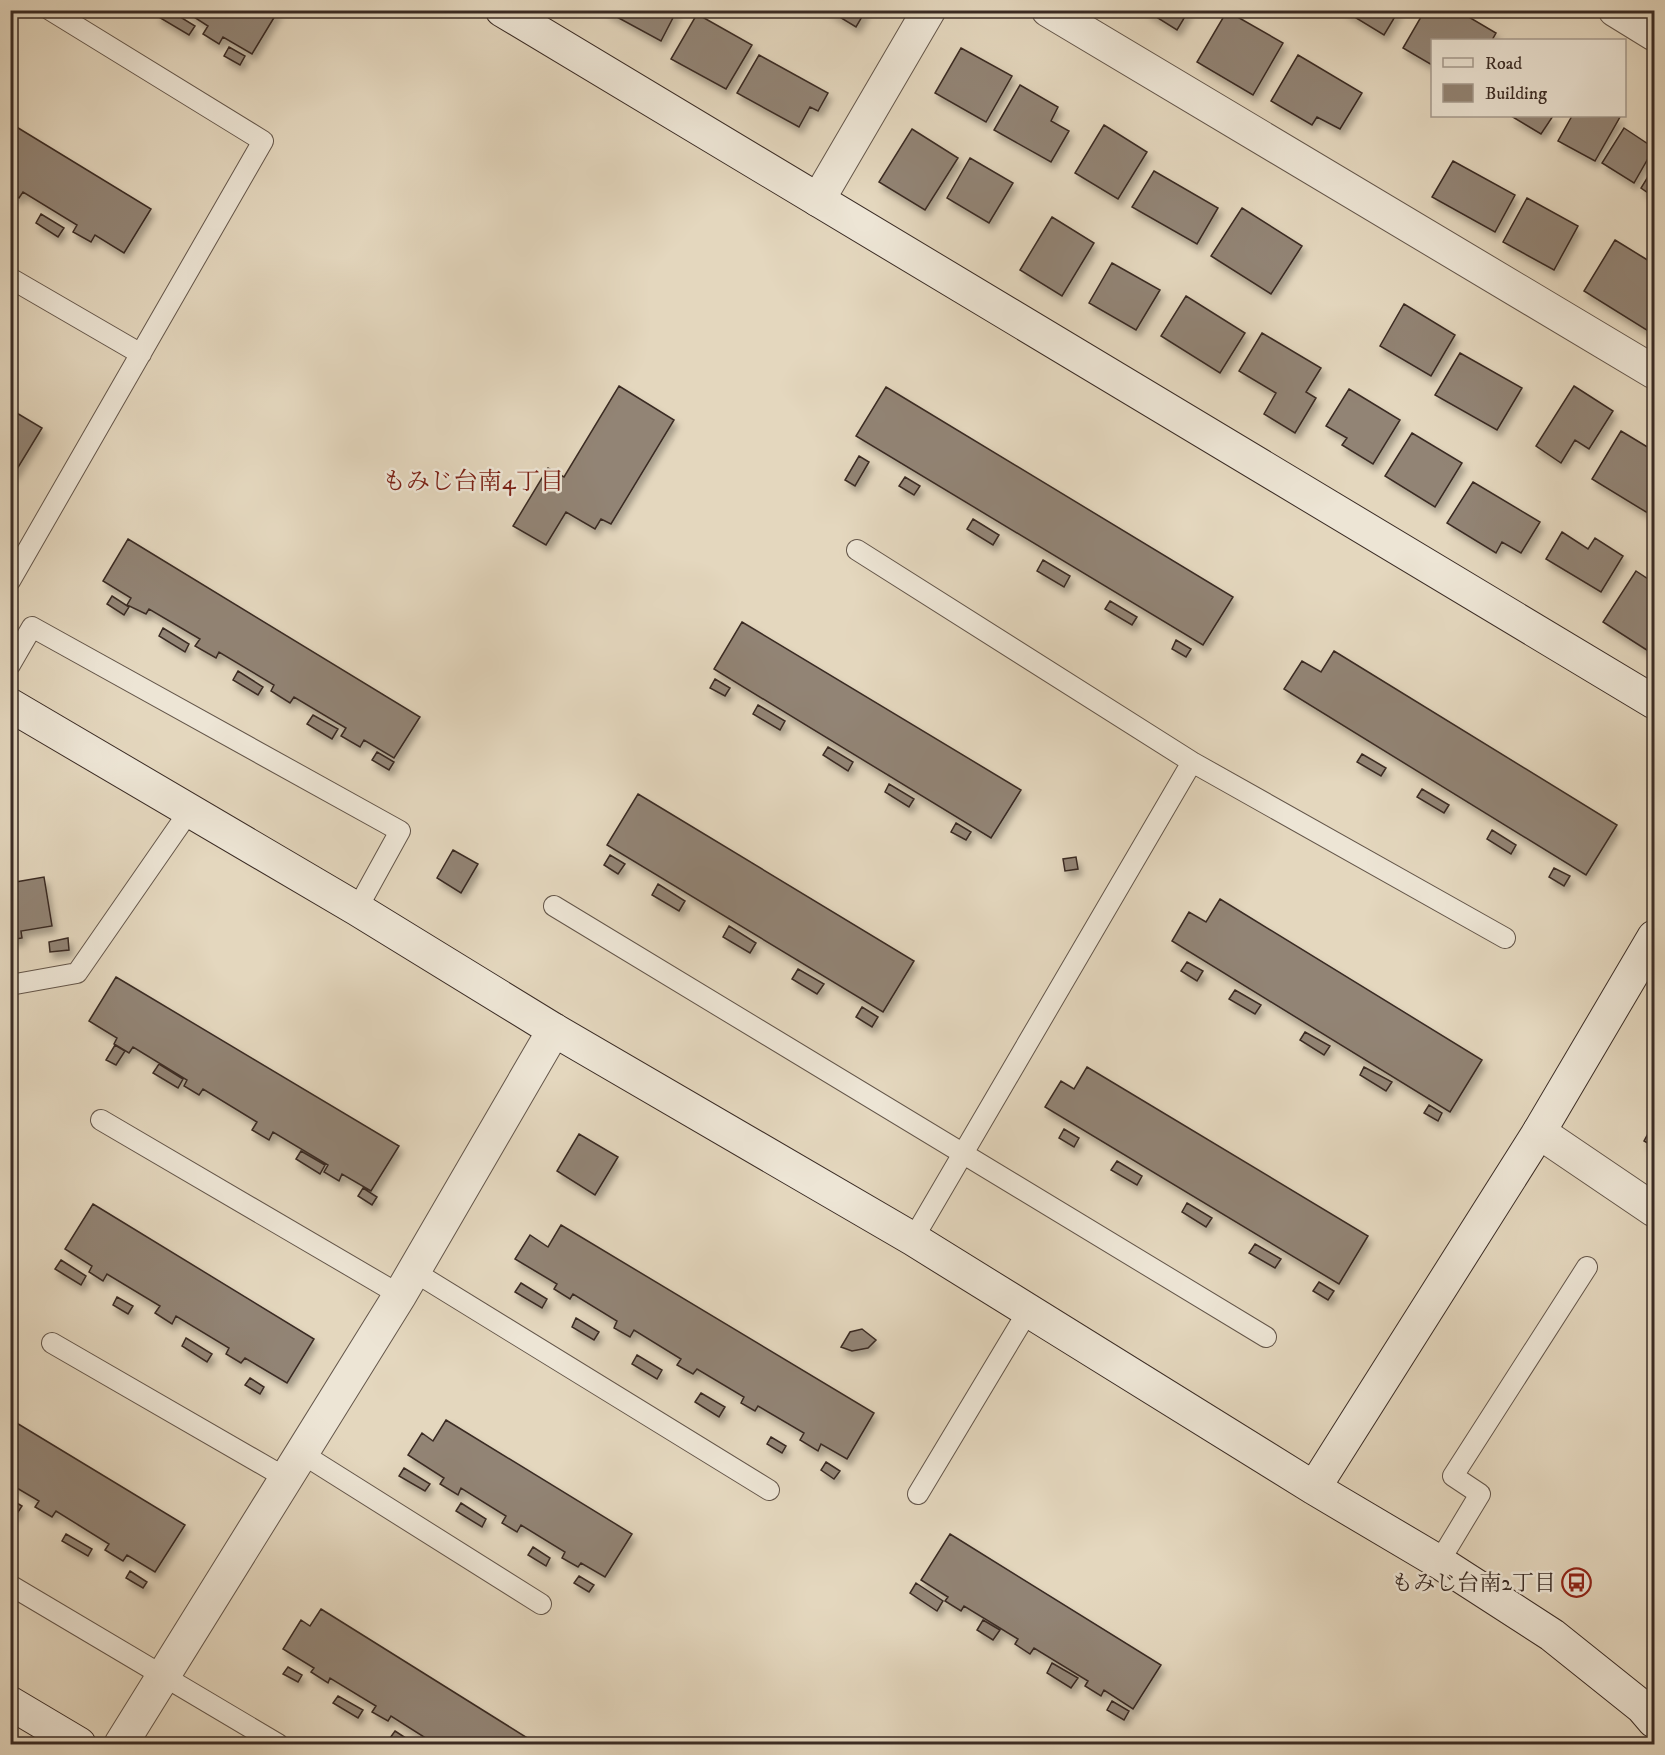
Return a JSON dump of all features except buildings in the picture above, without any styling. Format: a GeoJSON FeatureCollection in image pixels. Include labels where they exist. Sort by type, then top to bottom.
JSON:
{"type":"FeatureCollection","features":[{"type":"Feature","properties":{"kind":"street"},"geometry":{"type":"LineString","coordinates":[[502,10],[1654,702]]}},
{"type":"Feature","properties":{"kind":"street"},"geometry":{"type":"LineString","coordinates":[[818,200],[929,10]]}},
{"type":"Feature","properties":{"kind":"street"},"geometry":{"type":"LineString","coordinates":[[1048,10],[1654,372]]}},
{"type":"Feature","properties":{"kind":"street"},"geometry":{"type":"LineString","coordinates":[[1615,10],[1654,34]]}},
{"type":"Feature","properties":{"kind":"street"},"geometry":{"type":"LineString","coordinates":[[10,705],[357,909],[554,1030],[913,1239],[1314,1488],[1439,1562],[1552,1635],[1642,1707],[1654,1721]]}},
{"type":"Feature","properties":{"kind":"street"},"geometry":{"type":"LineString","coordinates":[[1314,1488],[1539,1132],[1654,938]]}},
{"type":"Feature","properties":{"kind":"street"},"geometry":{"type":"LineString","coordinates":[[121,1744],[406,1283],[554,1030]]}},
{"type":"Feature","properties":{"kind":"street"},"geometry":{"type":"LineString","coordinates":[[1539,1132],[1654,1210]]}},
{"type":"Feature","properties":{"kind":"street"},"geometry":{"type":"LineString","coordinates":[[10,1703],[79,1744]]}},
{"type":"Feature","properties":{"kind":"lane"},"geometry":{"type":"LineString","coordinates":[[10,581],[263,141],[50,10]]}},
{"type":"Feature","properties":{"kind":"lane"},"geometry":{"type":"LineString","coordinates":[[10,278],[141,354]]}},
{"type":"Feature","properties":{"kind":"lane"},"geometry":{"type":"LineString","coordinates":[[856,550],[1192,762],[1505,938]]}},
{"type":"Feature","properties":{"kind":"lane"},"geometry":{"type":"LineString","coordinates":[[10,664],[32,627],[400,831],[357,909]]}},
{"type":"Feature","properties":{"kind":"lane"},"geometry":{"type":"LineString","coordinates":[[913,1239],[1192,762]]}},
{"type":"Feature","properties":{"kind":"lane"},"geometry":{"type":"LineString","coordinates":[[10,985],[76,974],[190,810]]}},
{"type":"Feature","properties":{"kind":"lane"},"geometry":{"type":"LineString","coordinates":[[554,906],[1266,1336]]}},
{"type":"Feature","properties":{"kind":"lane"},"geometry":{"type":"LineString","coordinates":[[101,1120],[406,1283],[770,1490]]}},
{"type":"Feature","properties":{"kind":"lane"},"geometry":{"type":"LineString","coordinates":[[1439,1562],[1480,1494],[1453,1476],[1587,1267]]}},
{"type":"Feature","properties":{"kind":"lane"},"geometry":{"type":"LineString","coordinates":[[918,1494],[1028,1311]]}},
{"type":"Feature","properties":{"kind":"lane"},"geometry":{"type":"LineString","coordinates":[[52,1343],[293,1466],[541,1604]]}},
{"type":"Feature","properties":{"kind":"lane"},"geometry":{"type":"LineString","coordinates":[[10,1585],[279,1744]]}},
{"type":"Feature","properties":{"kind":"place","name":"もみじ台南2丁目"},"geometry":{"type":"Point","coordinates":[1577,1582]}},
{"type":"Feature","properties":{"kind":"district","name":"もみじ台南4丁目"},"geometry":{"type":"Point","coordinates":[473,481]}}]}
